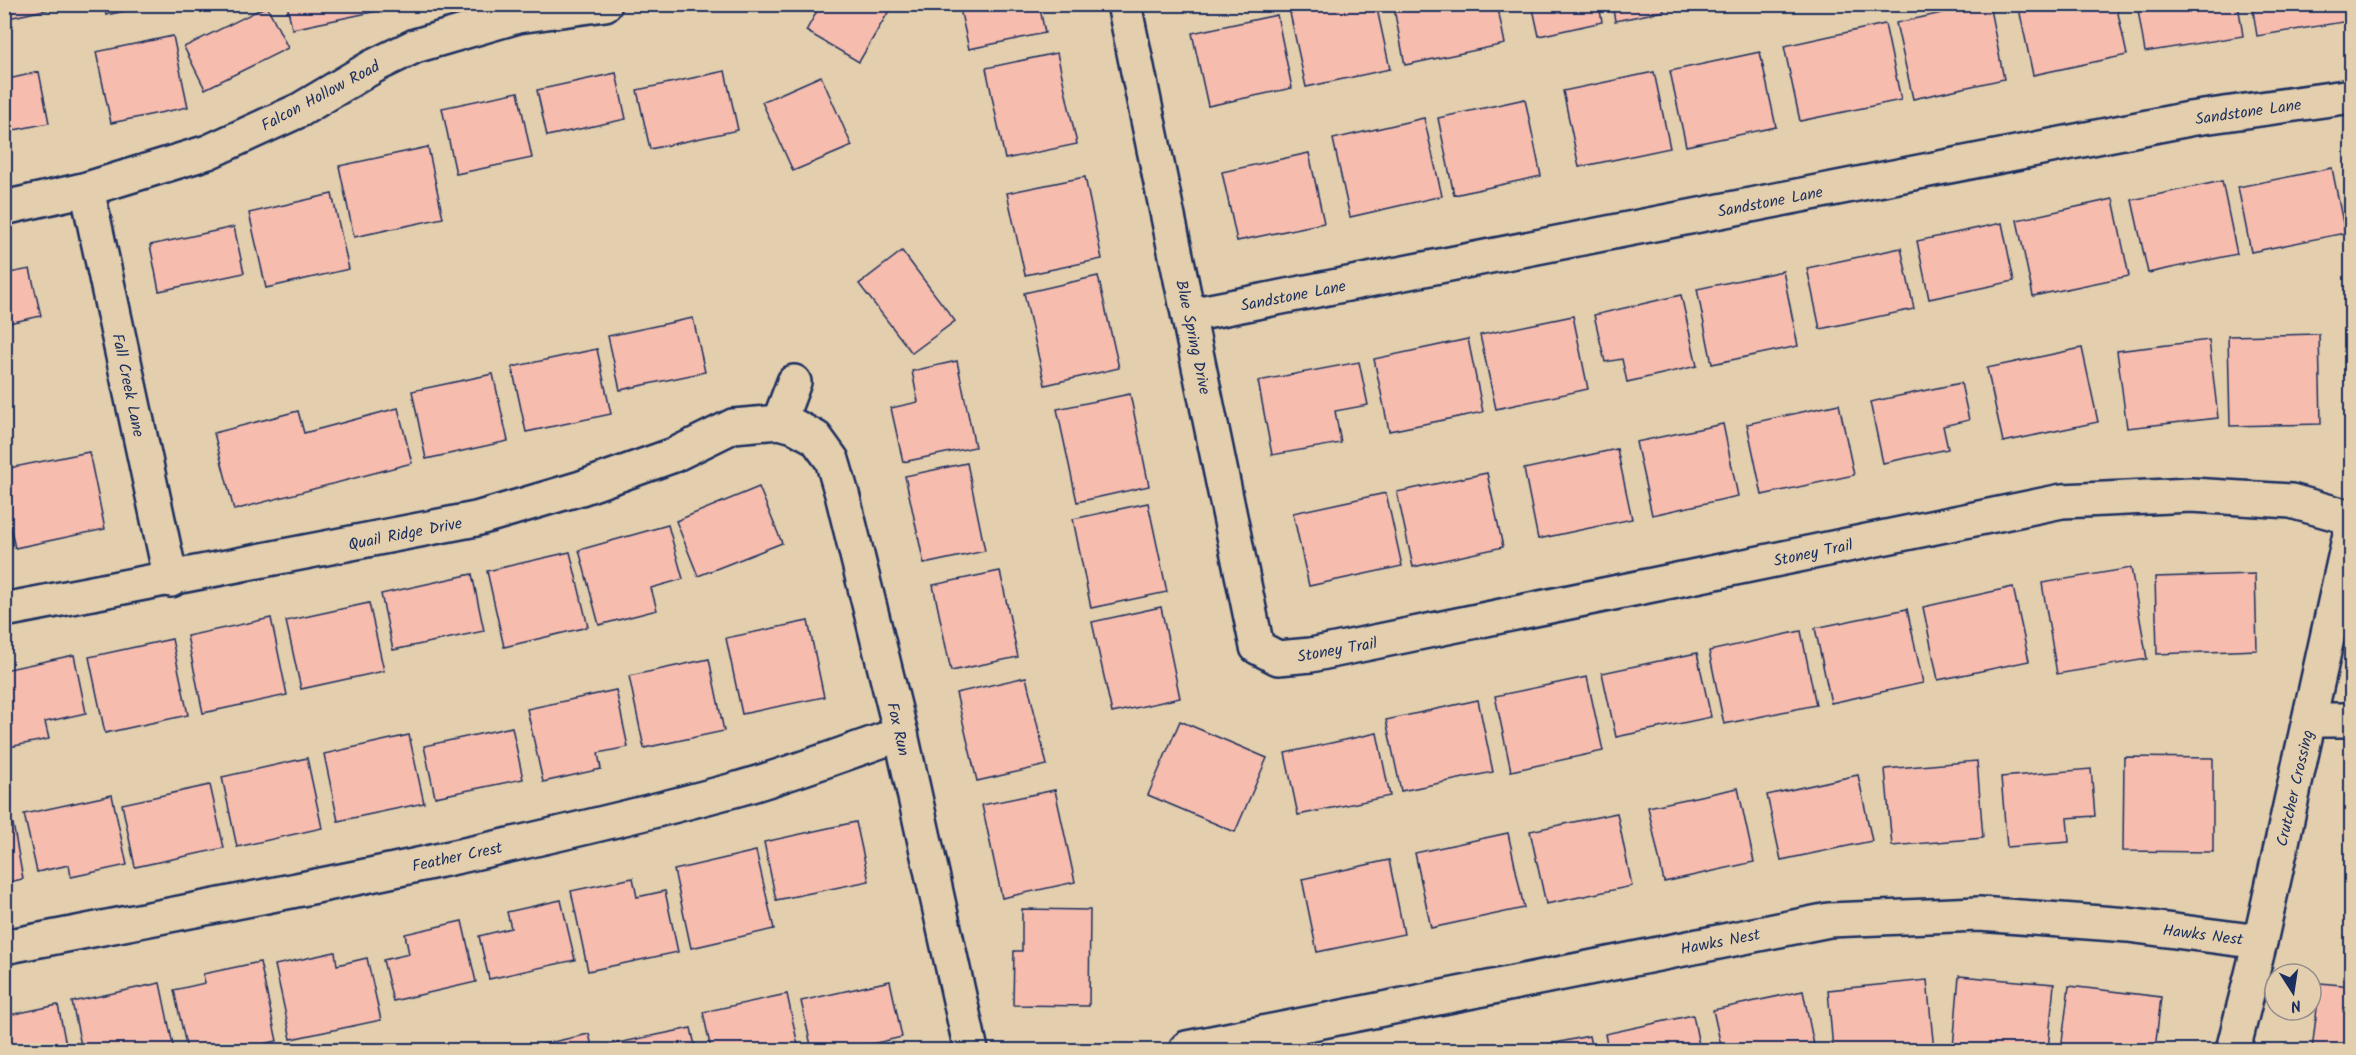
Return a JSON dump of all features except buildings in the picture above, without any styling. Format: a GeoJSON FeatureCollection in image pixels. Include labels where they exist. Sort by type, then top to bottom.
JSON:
{"type":"FeatureCollection","features":[{"type":"Feature","properties":{"kind":"street","name":"Falcon Hollow Road"},"geometry":{"type":"LineString","coordinates":[[4,208],[87,189],[208,152],[300,110],[374,66],[415,46],[518,16],[604,4]]}},
{"type":"Feature","properties":{"kind":"street","name":"Blue Spring Drive"},"geometry":{"type":"LineString","coordinates":[[1124,4],[1257,647],[1278,658]]}},
{"type":"Feature","properties":{"kind":"street","name":"Sandstone Lane"},"geometry":{"type":"LineString","coordinates":[[1190,315],[2189,119],[2352,96]]}},
{"type":"Feature","properties":{"kind":"street","name":"Fall Creek Lane"},"geometry":{"type":"LineString","coordinates":[[87,189],[171,580]]}},
{"type":"Feature","properties":{"kind":"street"},"geometry":{"type":"LineString","coordinates":[[786,424],[794,382]]}},
{"type":"Feature","properties":{"kind":"street","name":"Quail Ridge Drive"},"geometry":{"type":"LineString","coordinates":[[4,610],[171,580],[476,519],[581,488],[674,454],[733,426],[786,424]]}},
{"type":"Feature","properties":{"kind":"street","name":"Fox Run"},"geometry":{"type":"LineString","coordinates":[[786,424],[816,438],[832,460],[901,734],[971,1050]]}},
{"type":"Feature","properties":{"kind":"street","name":"Stoney Trail"},"geometry":{"type":"LineString","coordinates":[[1278,658],[1311,655],[2062,501],[2191,495],[2291,501],[2352,518]]}},
{"type":"Feature","properties":{"kind":"street","name":"Crutcher Crossing"},"geometry":{"type":"LineString","coordinates":[[2233,1050],[2260,942],[2352,525]]}},
{"type":"Feature","properties":{"kind":"street"},"geometry":{"type":"LineString","coordinates":[[2310,720],[2352,720]]}},
{"type":"Feature","properties":{"kind":"street","name":"Feather Crest"},"geometry":{"type":"LineString","coordinates":[[4,947],[273,895],[506,846],[732,791],[901,734]]}},
{"type":"Feature","properties":{"kind":"street","name":"Hawks Nest"},"geometry":{"type":"LineString","coordinates":[[1187,1048],[1829,920],[1979,914],[2128,925],[2260,942]]}}]}
